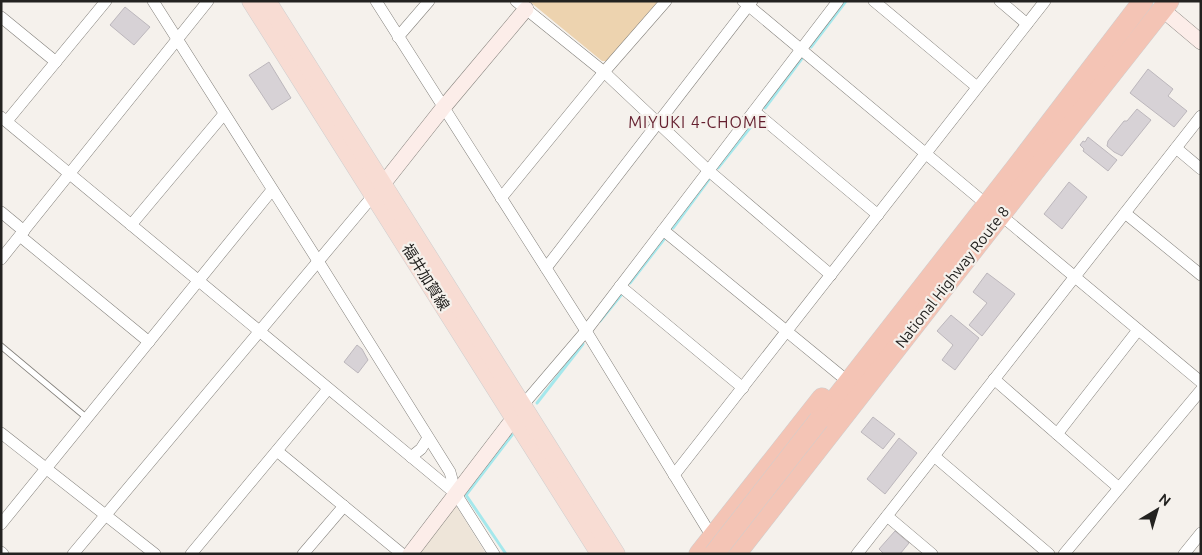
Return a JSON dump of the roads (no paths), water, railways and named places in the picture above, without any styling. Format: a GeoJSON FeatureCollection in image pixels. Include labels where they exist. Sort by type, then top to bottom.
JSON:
{"type":"FeatureCollection","features":[{"type":"Feature","properties":{"kind":"highway","name":"National Highway Route 8"},"geometry":{"type":"LineString","coordinates":[[736,554],[826,425],[1014,170],[1143,1]]}},
{"type":"Feature","properties":{"kind":"highway","name":"National Highway Route 8"},"geometry":{"type":"LineString","coordinates":[[716,548],[826,425],[1038,167],[1161,4]]}},
{"type":"Feature","properties":{"kind":"highway"},"geometry":{"type":"LineString","coordinates":[[750,554],[1009,222],[1038,167]]}},
{"type":"Feature","properties":{"kind":"highway"},"geometry":{"type":"LineString","coordinates":[[699,554],[716,548],[840,375],[980,199],[1014,170]]}},
{"type":"Feature","properties":{"kind":"main road","name":"福井加賀線"},"geometry":{"type":"LineString","coordinates":[[251,1],[378,189],[518,411],[616,554]]}},
{"type":"Feature","properties":{"kind":"main road","name":"福井加賀線"},"geometry":{"type":"LineString","coordinates":[[268,1],[378,189]]}},
{"type":"Feature","properties":{"kind":"main road","name":"福井加賀線"},"geometry":{"type":"LineString","coordinates":[[518,411],[600,554]]}},
{"type":"Feature","properties":{"kind":"street"},"geometry":{"type":"LineString","coordinates":[[106,1],[56,62],[4,119],[456,494]]}},
{"type":"Feature","properties":{"kind":"street"},"geometry":{"type":"LineString","coordinates":[[153,1],[450,472],[456,494],[494,554]]}},
{"type":"Feature","properties":{"kind":"street"},"geometry":{"type":"LineString","coordinates":[[1,259],[208,1]]}},
{"type":"Feature","properties":{"kind":"street"},"geometry":{"type":"LineString","coordinates":[[376,1],[586,331],[716,548]]}},
{"type":"Feature","properties":{"kind":"street"},"geometry":{"type":"LineString","coordinates":[[398,37],[429,1]]}},
{"type":"Feature","properties":{"kind":"street"},"geometry":{"type":"LineString","coordinates":[[501,198],[604,72],[666,1]]}},
{"type":"Feature","properties":{"kind":"street"},"geometry":{"type":"LineString","coordinates":[[410,554],[518,411],[586,331],[838,1]]}},
{"type":"Feature","properties":{"kind":"street"},"geometry":{"type":"LineString","coordinates":[[874,1],[978,87]]}},
{"type":"Feature","properties":{"kind":"street"},"geometry":{"type":"LineString","coordinates":[[1000,1],[1027,24]]}},
{"type":"Feature","properties":{"kind":"street"},"geometry":{"type":"LineString","coordinates":[[674,476],[1045,1]]}},
{"type":"Feature","properties":{"kind":"street"},"geometry":{"type":"LineString","coordinates":[[546,268],[659,123],[748,3],[980,199]]}},
{"type":"Feature","properties":{"kind":"street"},"geometry":{"type":"LineString","coordinates":[[1161,4],[1201,42]]}},
{"type":"Feature","properties":{"kind":"street"},"geometry":{"type":"LineString","coordinates":[[73,554],[378,189],[443,108],[521,5],[604,72],[709,171],[831,275]]}},
{"type":"Feature","properties":{"kind":"street"},"geometry":{"type":"LineString","coordinates":[[1,16],[56,62]]}},
{"type":"Feature","properties":{"kind":"street"},"geometry":{"type":"LineString","coordinates":[[754,111],[878,215]]}},
{"type":"Feature","properties":{"kind":"street"},"geometry":{"type":"LineString","coordinates":[[131,225],[224,114]]}},
{"type":"Feature","properties":{"kind":"street"},"geometry":{"type":"LineString","coordinates":[[858,554],[1201,116]]}},
{"type":"Feature","properties":{"kind":"street"},"geometry":{"type":"LineString","coordinates":[[1176,148],[1201,168]]}},
{"type":"Feature","properties":{"kind":"street"},"geometry":{"type":"LineString","coordinates":[[1,524],[272,190]]}},
{"type":"Feature","properties":{"kind":"street"},"geometry":{"type":"LineString","coordinates":[[1,212],[22,234],[148,342]]}},
{"type":"Feature","properties":{"kind":"street"},"geometry":{"type":"LineString","coordinates":[[1125,213],[1201,275]]}},
{"type":"Feature","properties":{"kind":"street"},"geometry":{"type":"LineString","coordinates":[[1009,222],[1201,382]]}},
{"type":"Feature","properties":{"kind":"street"},"geometry":{"type":"LineString","coordinates":[[663,230],[840,375]]}},
{"type":"Feature","properties":{"kind":"street"},"geometry":{"type":"LineString","coordinates":[[620,286],[743,388]]}},
{"type":"Feature","properties":{"kind":"street"},"geometry":{"type":"LineString","coordinates":[[1057,434],[1138,330]]}},
{"type":"Feature","properties":{"kind":"street"},"geometry":{"type":"LineString","coordinates":[[994,379],[1119,488]]}},
{"type":"Feature","properties":{"kind":"street"},"geometry":{"type":"LineString","coordinates":[[191,554],[328,389]]}},
{"type":"Feature","properties":{"kind":"street"},"geometry":{"type":"LineString","coordinates":[[1064,554],[1201,390]]}},
{"type":"Feature","properties":{"kind":"street"},"geometry":{"type":"LineString","coordinates":[[1,433],[155,554]]}},
{"type":"Feature","properties":{"kind":"street"},"geometry":{"type":"LineString","coordinates":[[411,457],[421,449],[428,438]]}},
{"type":"Feature","properties":{"kind":"street"},"geometry":{"type":"LineString","coordinates":[[277,450],[402,554]]}},
{"type":"Feature","properties":{"kind":"street"},"geometry":{"type":"LineString","coordinates":[[934,456],[1049,554]]}},
{"type":"Feature","properties":{"kind":"street"},"geometry":{"type":"LineString","coordinates":[[303,554],[344,506]]}},
{"type":"Feature","properties":{"kind":"street"},"geometry":{"type":"LineString","coordinates":[[887,516],[932,554]]}},
{"type":"Feature","properties":{"kind":"street"},"geometry":{"type":"LineString","coordinates":[[1184,554],[1201,533]]}},
{"type":"Feature","properties":{"kind":"lane"},"geometry":{"type":"LineString","coordinates":[[1,346],[87,418]]}},
{"type":"Feature","properties":{"kind":"waterway"},"geometry":{"type":"LineString","coordinates":[[811,47],[846,1]]}},
{"type":"Feature","properties":{"kind":"waterway"},"geometry":{"type":"LineString","coordinates":[[765,108],[803,57]]}},
{"type":"Feature","properties":{"kind":"waterway"},"geometry":{"type":"LineString","coordinates":[[718,168],[757,119]]}},
{"type":"Feature","properties":{"kind":"waterway"},"geometry":{"type":"LineString","coordinates":[[673,228],[710,178]]}},
{"type":"Feature","properties":{"kind":"waterway"},"geometry":{"type":"LineString","coordinates":[[630,283],[665,238]]}},
{"type":"Feature","properties":{"kind":"waterway"},"geometry":{"type":"LineString","coordinates":[[600,321],[622,294]]}},
{"type":"Feature","properties":{"kind":"waterway"},"geometry":{"type":"LineString","coordinates":[[537,403],[583,344]]}},
{"type":"Feature","properties":{"kind":"waterway"},"geometry":{"type":"LineString","coordinates":[[506,554],[466,495],[512,435]]}},
{"type":"Feature","properties":{"kind":"district","name":"MIYUKI 4-CHOME"},"geometry":{"type":"Point","coordinates":[698,122]}}]}
